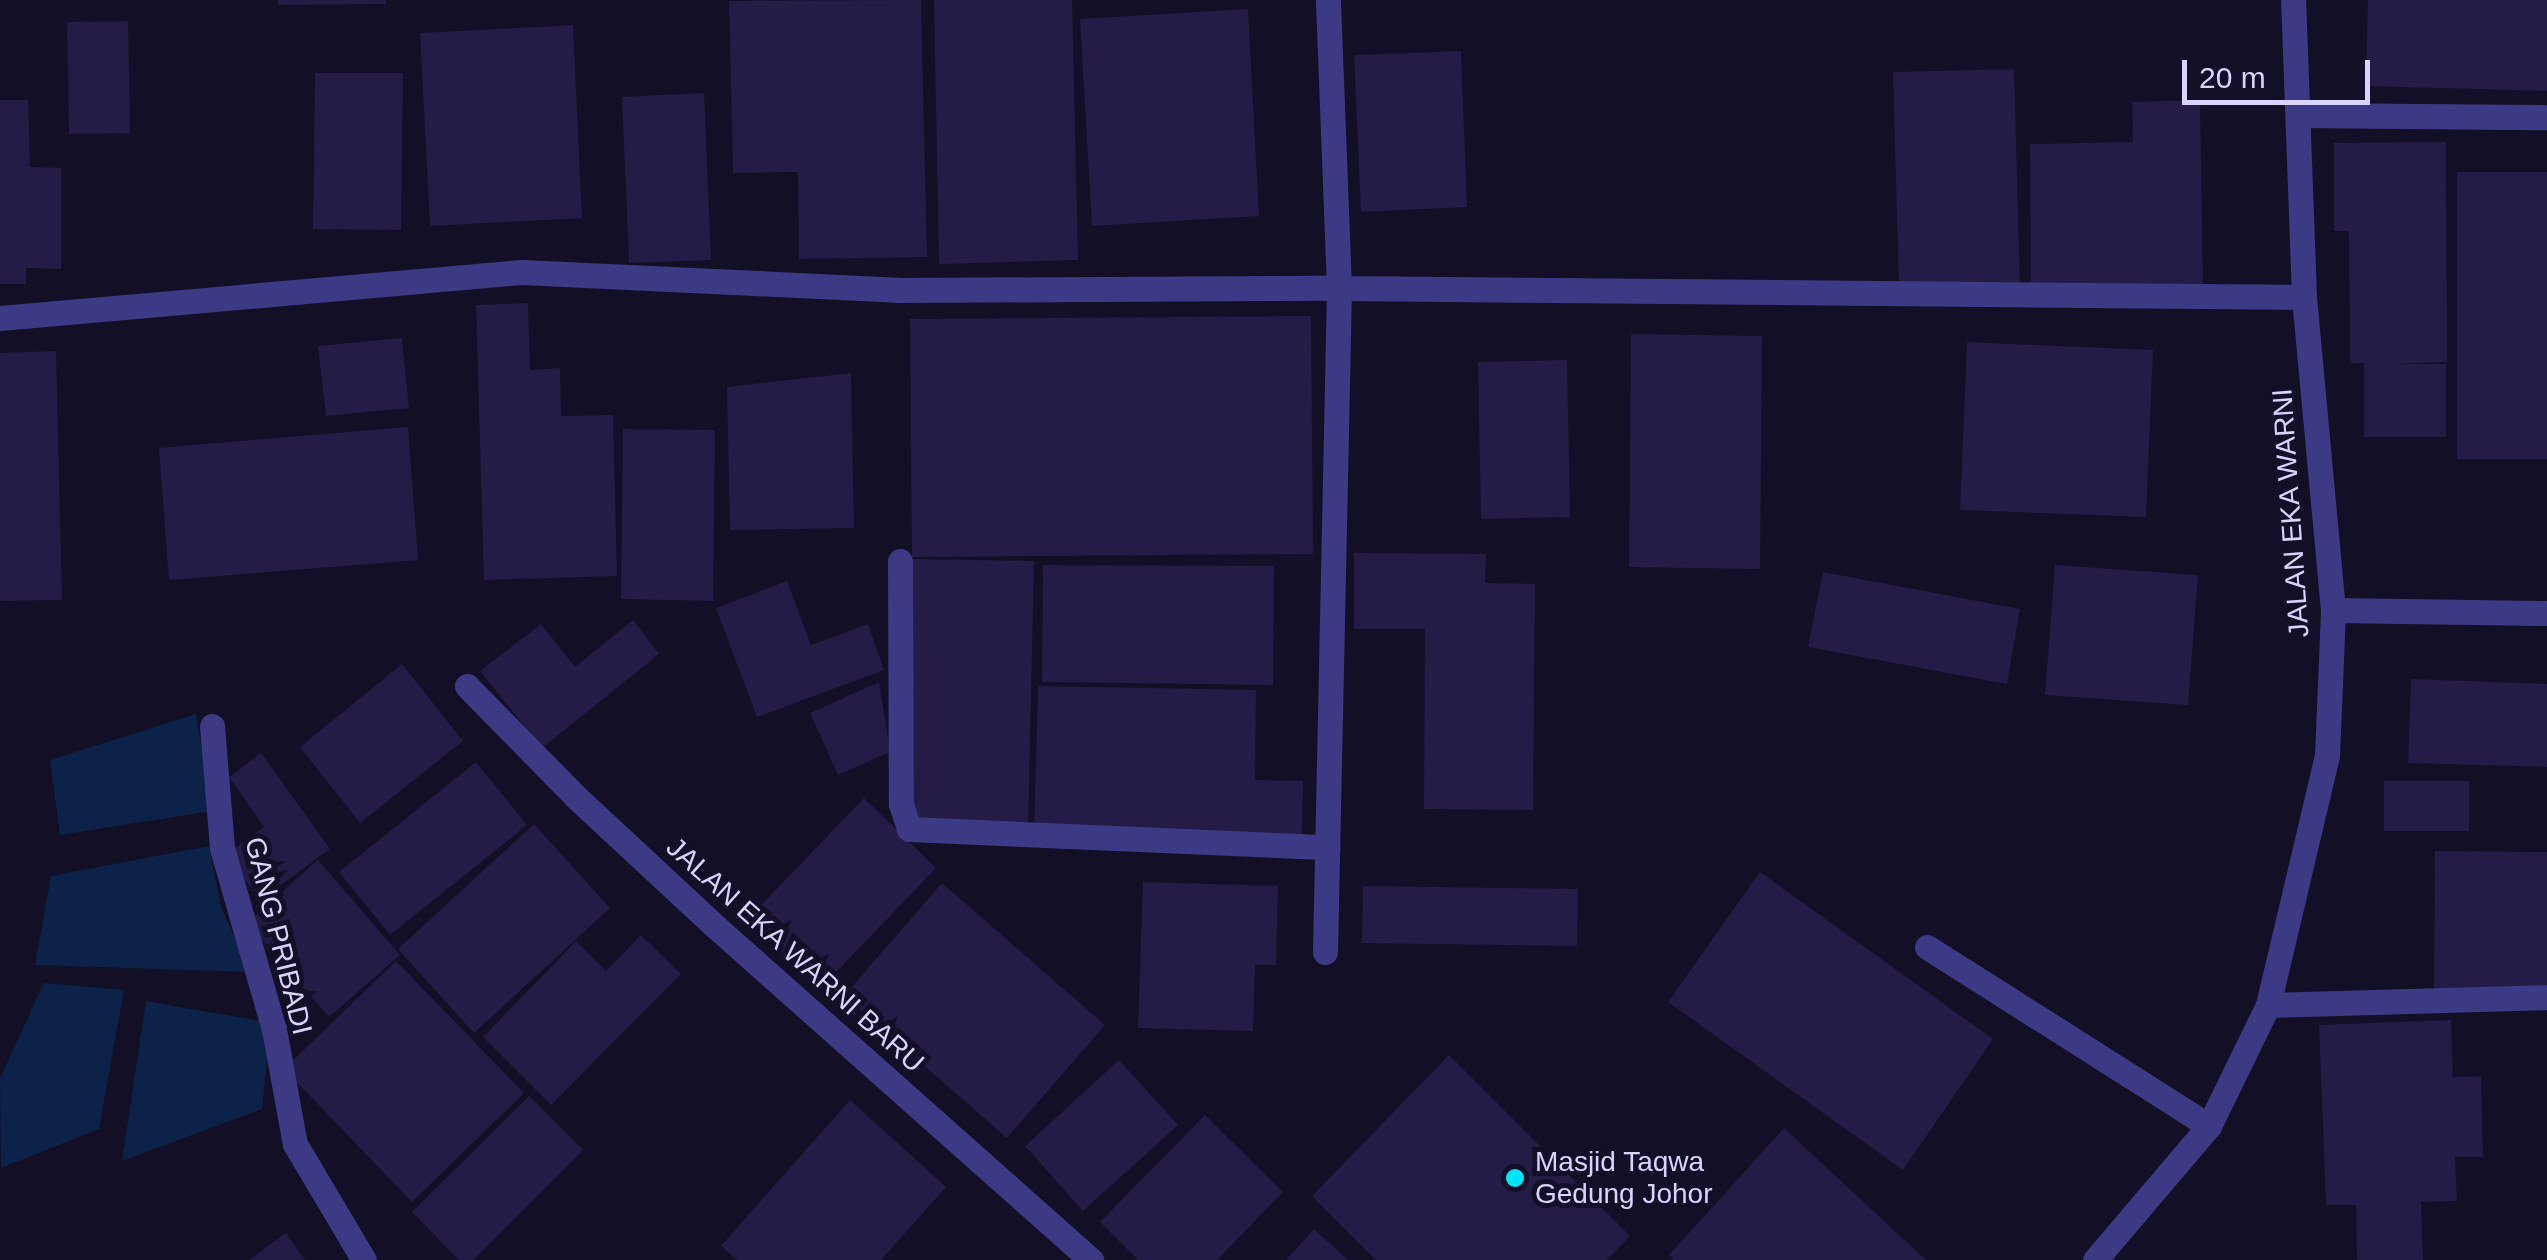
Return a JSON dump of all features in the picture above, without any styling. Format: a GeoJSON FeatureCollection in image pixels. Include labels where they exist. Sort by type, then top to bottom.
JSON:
{"type":"FeatureCollection","features":[{"type":"Feature","properties":{"kind":"street"},"geometry":{"type":"LineString","coordinates":[[1325,952],[1340,288],[1328,0]]}},
{"type":"Feature","properties":{"kind":"street","name":"JALAN EKA WARNI"},"geometry":{"type":"LineString","coordinates":[[2095,1260],[2209,1126],[2268,1005],[2327,755],[2333,610],[2304,297],[2293,0]]}},
{"type":"Feature","properties":{"kind":"street"},"geometry":{"type":"LineString","coordinates":[[2298,115],[2547,118]]}},
{"type":"Feature","properties":{"kind":"street"},"geometry":{"type":"LineString","coordinates":[[0,318],[57,317],[522,272],[897,290],[1340,288],[2304,297]]}},
{"type":"Feature","properties":{"kind":"street"},"geometry":{"type":"LineString","coordinates":[[900,561],[901,804],[909,829],[1328,847]]}},
{"type":"Feature","properties":{"kind":"street"},"geometry":{"type":"LineString","coordinates":[[2333,610],[2547,613]]}},
{"type":"Feature","properties":{"kind":"street","name":"JALAN EKA WARNI BARU"},"geometry":{"type":"LineString","coordinates":[[467,686],[576,797],[716,928],[1091,1260]]}},
{"type":"Feature","properties":{"kind":"street","name":"GANG PRIBADI"},"geometry":{"type":"LineString","coordinates":[[212,726],[222,848],[274,1029],[295,1144],[364,1260]]}},
{"type":"Feature","properties":{"kind":"street"},"geometry":{"type":"LineString","coordinates":[[1926,947],[2209,1126]]}},
{"type":"Feature","properties":{"kind":"street"},"geometry":{"type":"LineString","coordinates":[[2268,1005],[2547,997]]}},
{"type":"Feature","properties":{"kind":"water"},"geometry":{"type":"Polygon","coordinates":[[[196,714],[212,811],[60,835],[50,760],[196,714]]]}},
{"type":"Feature","properties":{"kind":"water"},"geometry":{"type":"Polygon","coordinates":[[[209,846],[221,908],[252,972],[35,965],[51,876],[209,846]]]}},
{"type":"Feature","properties":{"kind":"water"},"geometry":{"type":"Polygon","coordinates":[[[44,983],[124,990],[99,1129],[1,1168],[0,1078],[44,983]]]}},
{"type":"Feature","properties":{"kind":"water"},"geometry":{"type":"Polygon","coordinates":[[[146,1001],[271,1023],[262,1109],[122,1161],[146,1001]]]}},
{"type":"Feature","properties":{"kind":"building"},"geometry":{"type":"Polygon","coordinates":[[[278,0],[386,0],[386,4],[278,5],[278,0]]]}},
{"type":"Feature","properties":{"kind":"building"},"geometry":{"type":"Polygon","coordinates":[[[921,0],[927,257],[799,259],[798,172],[733,173],[729,1],[921,0]]]}},
{"type":"Feature","properties":{"kind":"building"},"geometry":{"type":"Polygon","coordinates":[[[934,0],[1072,0],[1078,260],[939,264],[934,0]]]}},
{"type":"Feature","properties":{"kind":"building"},"geometry":{"type":"Polygon","coordinates":[[[2368,0],[2547,0],[2547,91],[2366,86],[2368,0]]]}},
{"type":"Feature","properties":{"kind":"building"},"geometry":{"type":"Polygon","coordinates":[[[1248,9],[1259,216],[1092,226],[1080,19],[1248,9]]]}},
{"type":"Feature","properties":{"kind":"building"},"geometry":{"type":"Polygon","coordinates":[[[128,21],[130,133],[69,134],[67,22],[128,21]]]}},
{"type":"Feature","properties":{"kind":"building"},"geometry":{"type":"Polygon","coordinates":[[[573,25],[582,218],[430,226],[420,33],[573,25]]]}},
{"type":"Feature","properties":{"kind":"building"},"geometry":{"type":"Polygon","coordinates":[[[1461,51],[1467,207],[1361,212],[1354,55],[1461,51]]]}},
{"type":"Feature","properties":{"kind":"building"},"geometry":{"type":"Polygon","coordinates":[[[2014,69],[2020,286],[1899,289],[1893,72],[2014,69]]]}},
{"type":"Feature","properties":{"kind":"building"},"geometry":{"type":"Polygon","coordinates":[[[315,73],[403,73],[401,230],[313,229],[315,73]]]}},
{"type":"Feature","properties":{"kind":"building"},"geometry":{"type":"Polygon","coordinates":[[[704,93],[711,260],[629,263],[622,97],[704,93]]]}},
{"type":"Feature","properties":{"kind":"building"},"geometry":{"type":"Polygon","coordinates":[[[0,100],[28,100],[30,167],[61,168],[61,269],[26,268],[26,284],[0,284],[0,100]]]}},
{"type":"Feature","properties":{"kind":"building"},"geometry":{"type":"Polygon","coordinates":[[[2200,100],[2203,289],[2031,291],[2030,144],[2133,142],[2132,102],[2200,100]]]}},
{"type":"Feature","properties":{"kind":"building"},"geometry":{"type":"Polygon","coordinates":[[[2446,142],[2447,362],[2394,364],[2446,364],[2446,437],[2364,437],[2364,363],[2350,363],[2349,231],[2334,231],[2334,143],[2446,142]]]}},
{"type":"Feature","properties":{"kind":"building"},"geometry":{"type":"Polygon","coordinates":[[[2457,172],[2547,172],[2547,459],[2457,459],[2457,172]]]}},
{"type":"Feature","properties":{"kind":"building"},"geometry":{"type":"Polygon","coordinates":[[[528,303],[530,370],[560,368],[561,416],[613,415],[617,576],[484,580],[476,305],[528,303]]]}},
{"type":"Feature","properties":{"kind":"building"},"geometry":{"type":"Polygon","coordinates":[[[1311,316],[1313,554],[912,557],[910,319],[1311,316]]]}},
{"type":"Feature","properties":{"kind":"building"},"geometry":{"type":"Polygon","coordinates":[[[1631,334],[1762,336],[1760,569],[1629,567],[1631,334]]]}},
{"type":"Feature","properties":{"kind":"building"},"geometry":{"type":"Polygon","coordinates":[[[402,338],[409,408],[326,416],[318,346],[402,338]]]}},
{"type":"Feature","properties":{"kind":"building"},"geometry":{"type":"Polygon","coordinates":[[[1967,342],[2153,350],[2146,517],[1960,510],[1967,342]]]}},
{"type":"Feature","properties":{"kind":"building"},"geometry":{"type":"Polygon","coordinates":[[[56,351],[62,600],[0,601],[0,353],[56,351]]]}},
{"type":"Feature","properties":{"kind":"building"},"geometry":{"type":"Polygon","coordinates":[[[1567,360],[1570,517],[1481,519],[1478,362],[1567,360]]]}},
{"type":"Feature","properties":{"kind":"building"},"geometry":{"type":"Polygon","coordinates":[[[851,373],[854,528],[730,530],[727,387],[851,373]]]}},
{"type":"Feature","properties":{"kind":"building"},"geometry":{"type":"Polygon","coordinates":[[[408,427],[418,560],[169,580],[159,448],[408,427]]]}},
{"type":"Feature","properties":{"kind":"building"},"geometry":{"type":"Polygon","coordinates":[[[623,429],[715,430],[713,601],[621,599],[623,429]]]}},
{"type":"Feature","properties":{"kind":"building"},"geometry":{"type":"Polygon","coordinates":[[[1354,553],[1486,554],[1485,583],[1535,584],[1533,810],[1424,809],[1425,629],[1354,629],[1354,553]]]}},
{"type":"Feature","properties":{"kind":"building"},"geometry":{"type":"Polygon","coordinates":[[[913,559],[1034,561],[1028,829],[908,826],[913,559]]]}},
{"type":"Feature","properties":{"kind":"building"},"geometry":{"type":"Polygon","coordinates":[[[1043,565],[1274,566],[1273,685],[1042,682],[1043,565]]]}},
{"type":"Feature","properties":{"kind":"building"},"geometry":{"type":"Polygon","coordinates":[[[2055,565],[2198,575],[2188,705],[2045,695],[2055,565]]]}},
{"type":"Feature","properties":{"kind":"building"},"geometry":{"type":"Polygon","coordinates":[[[1823,572],[2020,609],[2007,684],[1808,647],[1823,572]]]}},
{"type":"Feature","properties":{"kind":"building"},"geometry":{"type":"Polygon","coordinates":[[[787,581],[811,645],[868,624],[884,670],[757,717],[716,608],[787,581]]]}},
{"type":"Feature","properties":{"kind":"building"},"geometry":{"type":"Polygon","coordinates":[[[633,620],[659,654],[542,748],[480,671],[541,624],[575,667],[633,620]]]}},
{"type":"Feature","properties":{"kind":"building"},"geometry":{"type":"Polygon","coordinates":[[[402,664],[463,741],[360,823],[300,747],[402,664]]]}},
{"type":"Feature","properties":{"kind":"building"},"geometry":{"type":"Polygon","coordinates":[[[2411,679],[2547,684],[2547,767],[2408,763],[2411,679]]]}},
{"type":"Feature","properties":{"kind":"building"},"geometry":{"type":"Polygon","coordinates":[[[879,682],[890,752],[838,775],[810,713],[879,682]]]}},
{"type":"Feature","properties":{"kind":"building"},"geometry":{"type":"Polygon","coordinates":[[[1038,686],[1256,690],[1255,780],[1303,781],[1302,841],[1034,834],[1038,686]]]}},
{"type":"Feature","properties":{"kind":"building"},"geometry":{"type":"Polygon","coordinates":[[[261,753],[330,849],[260,900],[227,854],[264,827],[229,777],[261,753]]]}},
{"type":"Feature","properties":{"kind":"building"},"geometry":{"type":"Polygon","coordinates":[[[476,762],[527,825],[390,935],[339,872],[476,762]]]}},
{"type":"Feature","properties":{"kind":"building"},"geometry":{"type":"Polygon","coordinates":[[[2384,781],[2469,781],[2469,831],[2384,831],[2384,781]]]}},
{"type":"Feature","properties":{"kind":"building"},"geometry":{"type":"Polygon","coordinates":[[[864,798],[936,868],[819,990],[747,920],[864,798]]]}},
{"type":"Feature","properties":{"kind":"building"},"geometry":{"type":"Polygon","coordinates":[[[534,824],[610,908],[474,1033],[398,949],[534,824]]]}},
{"type":"Feature","properties":{"kind":"building"},"geometry":{"type":"Polygon","coordinates":[[[2435,851],[2547,852],[2547,992],[2434,991],[2435,851]]]}},
{"type":"Feature","properties":{"kind":"building"},"geometry":{"type":"Polygon","coordinates":[[[318,860],[400,955],[329,1017],[247,923],[318,860]]]}},
{"type":"Feature","properties":{"kind":"building"},"geometry":{"type":"Polygon","coordinates":[[[1760,872],[1993,1039],[1903,1170],[1668,1002],[1760,872]]]}},
{"type":"Feature","properties":{"kind":"building"},"geometry":{"type":"Polygon","coordinates":[[[1143,882],[1278,886],[1276,965],[1255,965],[1253,1031],[1138,1028],[1143,882]]]}},
{"type":"Feature","properties":{"kind":"building"},"geometry":{"type":"Polygon","coordinates":[[[942,883],[1105,1025],[1007,1138],[844,996],[942,883]]]}},
{"type":"Feature","properties":{"kind":"building"},"geometry":{"type":"Polygon","coordinates":[[[1363,886],[1578,889],[1577,946],[1362,943],[1363,886]]]}},
{"type":"Feature","properties":{"kind":"building"},"geometry":{"type":"Polygon","coordinates":[[[641,935],[681,974],[551,1105],[483,1037],[576,941],[606,971],[641,935]]]}},
{"type":"Feature","properties":{"kind":"building"},"geometry":{"type":"Polygon","coordinates":[[[396,961],[524,1093],[412,1202],[284,1069],[396,961]]]}},
{"type":"Feature","properties":{"kind":"building"},"geometry":{"type":"Polygon","coordinates":[[[2451,1020],[2453,1077],[2481,1076],[2483,1157],[2455,1157],[2457,1201],[2421,1202],[2423,1260],[2357,1260],[2356,1205],[2326,1205],[2319,1025],[2451,1020]]]}},
{"type":"Feature","properties":{"kind":"building"},"geometry":{"type":"Polygon","coordinates":[[[1449,1055],[1630,1236],[1607,1260],[1376,1260],[1312,1196],[1449,1055]]]}},
{"type":"Feature","properties":{"kind":"building"},"geometry":{"type":"Polygon","coordinates":[[[1119,1060],[1178,1125],[1083,1211],[1025,1146],[1119,1060]]]}},
{"type":"Feature","properties":{"kind":"building"},"geometry":{"type":"Polygon","coordinates":[[[529,1096],[583,1150],[473,1260],[459,1260],[412,1212],[529,1096]]]}},
{"type":"Feature","properties":{"kind":"building"},"geometry":{"type":"Polygon","coordinates":[[[850,1100],[946,1187],[881,1260],[737,1260],[721,1246],[850,1100]]]}},
{"type":"Feature","properties":{"kind":"building"},"geometry":{"type":"Polygon","coordinates":[[[1205,1115],[1283,1192],[1217,1260],[1138,1260],[1100,1222],[1205,1115]]]}},
{"type":"Feature","properties":{"kind":"building"},"geometry":{"type":"Polygon","coordinates":[[[1784,1128],[1926,1260],[1674,1260],[1669,1255],[1784,1128]]]}},
{"type":"Feature","properties":{"kind":"building"},"geometry":{"type":"Polygon","coordinates":[[[1314,1229],[1348,1260],[1286,1260],[1314,1229]]]}},
{"type":"Feature","properties":{"kind":"building"},"geometry":{"type":"Polygon","coordinates":[[[286,1233],[305,1260],[249,1260],[286,1233]]]}},
{"type":"Feature","properties":{"kind":"place","name":"Masjid Taqwa Gedung Johor"},"geometry":{"type":"Point","coordinates":[1515,1178]}}]}
